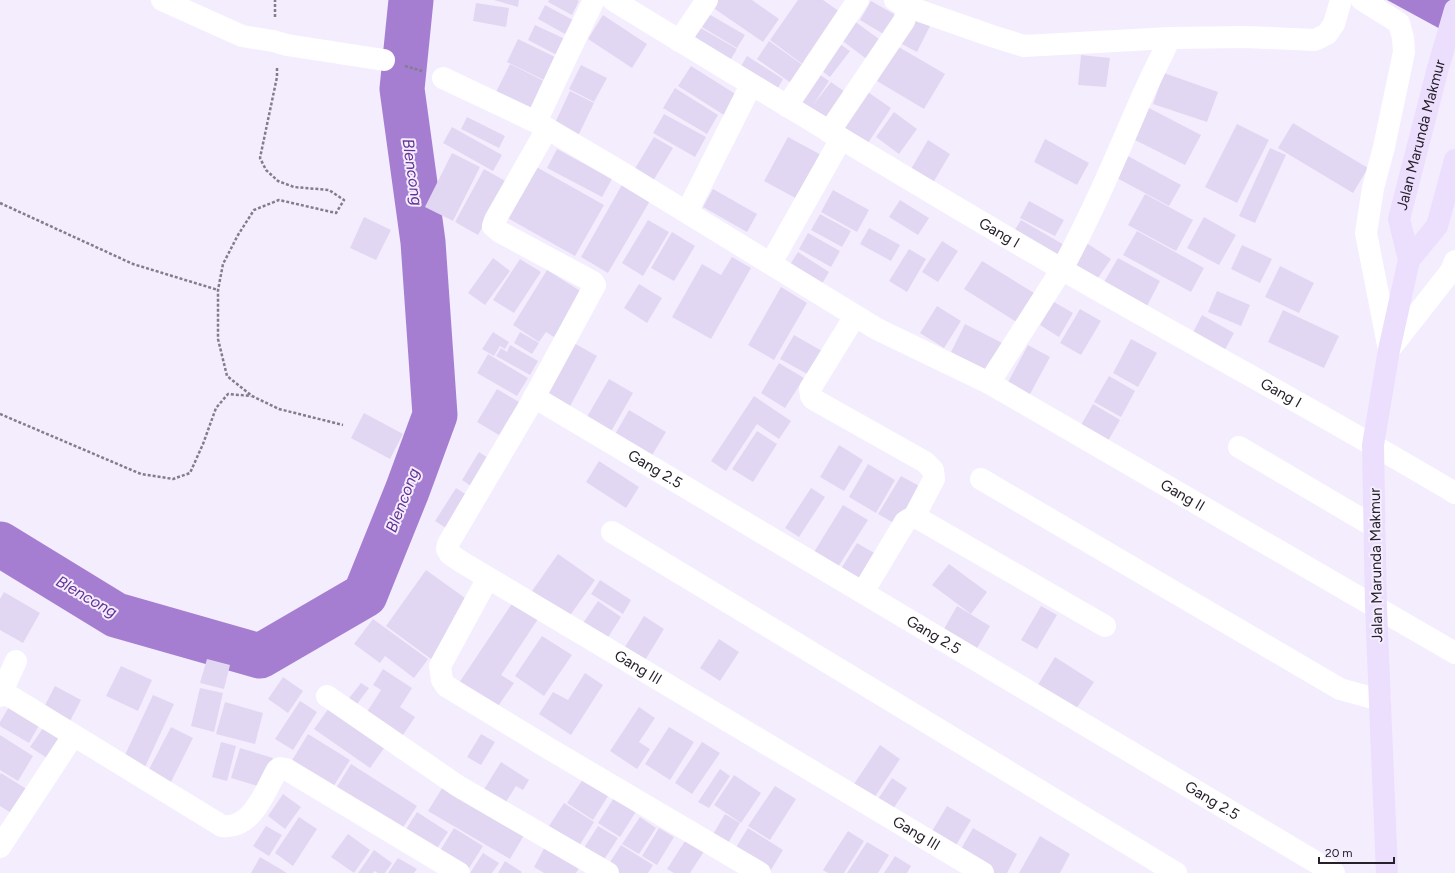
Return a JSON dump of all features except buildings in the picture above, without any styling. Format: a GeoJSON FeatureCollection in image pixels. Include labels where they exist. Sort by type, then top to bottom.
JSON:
{"type":"FeatureCollection","features":[{"type":"Feature","properties":{"kind":"main road","name":"Jalan Marunda Makmur"},"geometry":{"type":"LineString","coordinates":[[1387,873],[1376,607],[1374,445],[1389,350],[1409,260],[1400,219],[1438,68],[1455,10]]}},
{"type":"Feature","properties":{"kind":"main road","name":"Jalan Marunda Makmur"},"geometry":{"type":"LineString","coordinates":[[1409,260],[1437,226],[1455,160]]}},
{"type":"Feature","properties":{"kind":"street"},"geometry":{"type":"LineString","coordinates":[[162,0],[242,36],[274,41],[287,45],[384,60]]}},
{"type":"Feature","properties":{"kind":"street"},"geometry":{"type":"LineString","coordinates":[[542,126],[564,60],[594,0]]}},
{"type":"Feature","properties":{"kind":"street","name":"Gang I"},"geometry":{"type":"LineString","coordinates":[[613,0],[751,85],[1062,269],[1374,445],[1455,493]]}},
{"type":"Feature","properties":{"kind":"street"},"geometry":{"type":"LineString","coordinates":[[679,41],[707,0]]}},
{"type":"Feature","properties":{"kind":"street"},"geometry":{"type":"LineString","coordinates":[[787,106],[858,0]]}},
{"type":"Feature","properties":{"kind":"street"},"geometry":{"type":"LineString","coordinates":[[899,2],[1024,46],[1170,38],[1246,37],[1315,40],[1327,34],[1334,24],[1341,0]]}},
{"type":"Feature","properties":{"kind":"street"},"geometry":{"type":"LineString","coordinates":[[1362,0],[1399,23],[1403,38],[1403,59],[1384,147],[1373,188],[1366,233],[1389,350]]}},
{"type":"Feature","properties":{"kind":"street"},"geometry":{"type":"LineString","coordinates":[[771,263],[835,135],[904,22],[907,11],[899,2]]}},
{"type":"Feature","properties":{"kind":"street"},"geometry":{"type":"LineString","coordinates":[[989,384],[1062,269],[1072,250],[1109,174],[1140,100],[1170,38]]}},
{"type":"Feature","properties":{"kind":"street","name":"Gang II"},"geometry":{"type":"LineString","coordinates":[[443,78],[542,126],[771,263],[854,316],[877,329],[989,384],[1455,653]]}},
{"type":"Feature","properties":{"kind":"street"},"geometry":{"type":"LineString","coordinates":[[687,212],[751,85]]}},
{"type":"Feature","properties":{"kind":"street","name":"Gang III"},"geometry":{"type":"LineString","coordinates":[[542,126],[495,220],[494,226],[500,232],[593,282],[595,285],[534,397],[448,544],[447,549],[450,554],[488,578],[982,873]]}},
{"type":"Feature","properties":{"kind":"street"},"geometry":{"type":"LineString","coordinates":[[1389,350],[1451,271],[1455,261]]}},
{"type":"Feature","properties":{"kind":"street"},"geometry":{"type":"LineString","coordinates":[[854,316],[810,389],[811,396],[813,399],[924,462],[933,470],[934,479],[914,517]]}},
{"type":"Feature","properties":{"kind":"street","name":"Gang 2.5"},"geometry":{"type":"LineString","coordinates":[[534,397],[1334,873]]}},
{"type":"Feature","properties":{"kind":"street"},"geometry":{"type":"LineString","coordinates":[[1239,447],[1375,527]]}},
{"type":"Feature","properties":{"kind":"street"},"geometry":{"type":"LineString","coordinates":[[981,479],[1340,689],[1380,700]]}},
{"type":"Feature","properties":{"kind":"street"},"geometry":{"type":"LineString","coordinates":[[863,592],[905,522],[909,518],[914,517],[1105,626]]}},
{"type":"Feature","properties":{"kind":"street"},"geometry":{"type":"LineString","coordinates":[[612,532],[1176,873]]}},
{"type":"Feature","properties":{"kind":"street"},"geometry":{"type":"LineString","coordinates":[[488,578],[440,666],[442,680],[446,686],[760,873]]}},
{"type":"Feature","properties":{"kind":"street"},"geometry":{"type":"LineString","coordinates":[[16,661],[1,694],[222,826],[229,827],[236,825],[252,814],[278,770],[280,768],[286,769],[459,873]]}},
{"type":"Feature","properties":{"kind":"street"},"geometry":{"type":"LineString","coordinates":[[327,696],[458,786],[608,873]]}},
{"type":"Feature","properties":{"kind":"street"},"geometry":{"type":"LineString","coordinates":[[0,847],[73,736]]}},
{"type":"Feature","properties":{"kind":"path"},"geometry":{"type":"LineString","coordinates":[[275,0],[274,41],[277,56],[277,77],[260,158],[266,170],[278,181],[294,188],[329,190],[344,200],[336,213],[279,200],[254,210],[238,234],[223,264],[218,290],[218,339],[227,376],[252,396],[280,409],[343,424]]}},
{"type":"Feature","properties":{"kind":"path"},"geometry":{"type":"LineString","coordinates":[[384,60],[443,78]]}},
{"type":"Feature","properties":{"kind":"path"},"geometry":{"type":"LineString","coordinates":[[0,203],[133,264],[218,290]]}},
{"type":"Feature","properties":{"kind":"path"},"geometry":{"type":"LineString","coordinates":[[0,414],[141,474],[173,479],[190,473],[203,444],[216,408],[228,394],[252,396]]}},
{"type":"Feature","properties":{"kind":"shaded area"},"geometry":{"type":"Polygon","coordinates":[[[1387,0],[1455,0],[1455,37],[1387,0]]]}},
{"type":"Feature","properties":{"kind":"waterway","name":"Blencong"},"geometry":{"type":"LineString","coordinates":[[0,544],[116,615],[260,656],[365,595],[407,491],[435,415],[423,242],[402,89],[411,0]]}}]}
